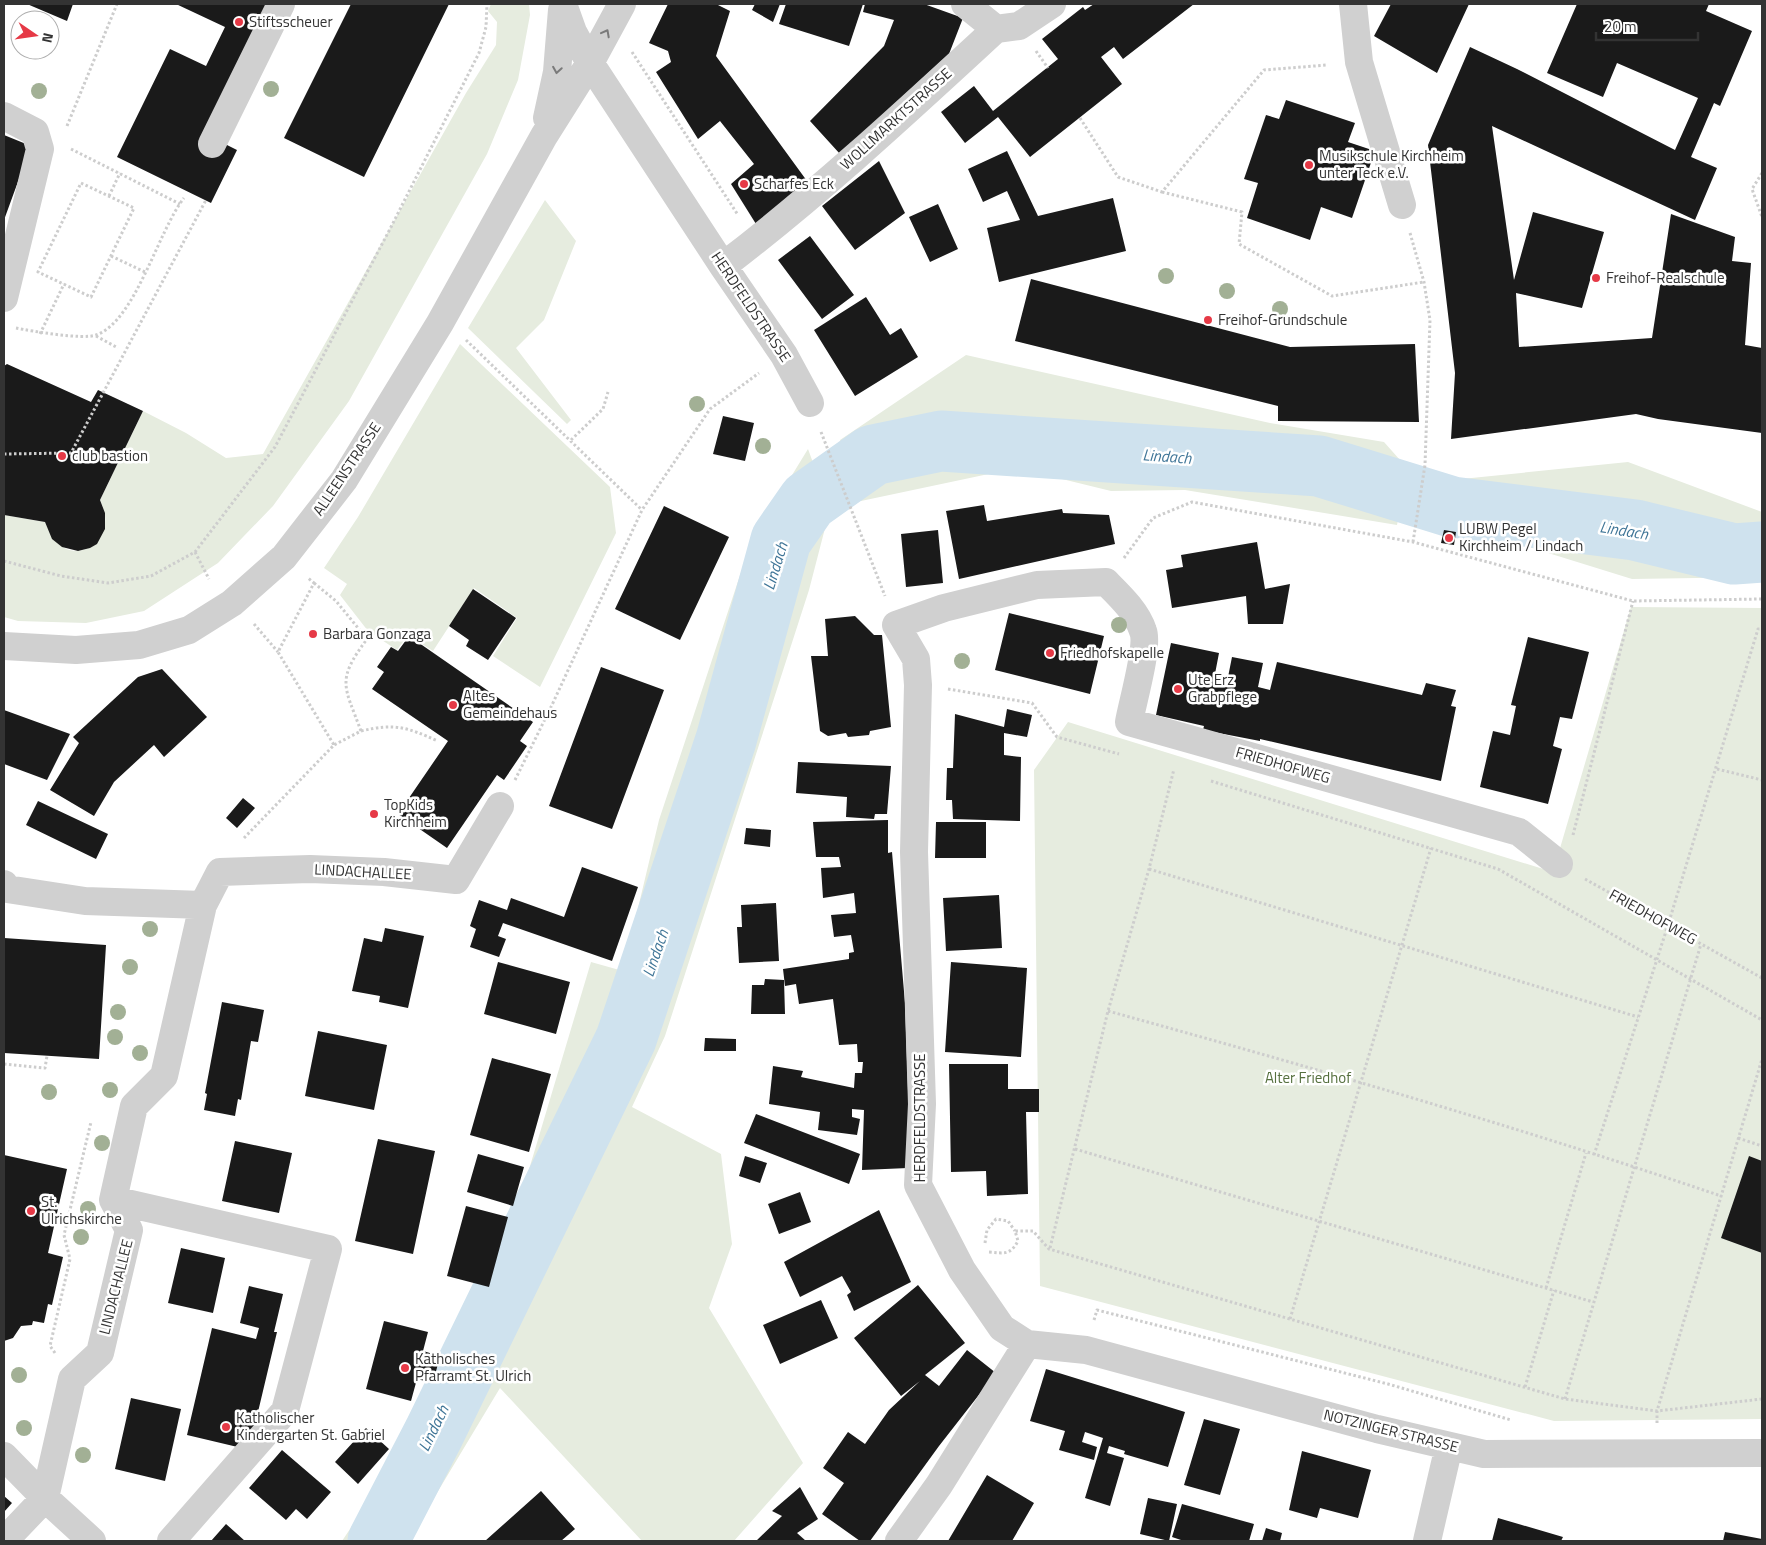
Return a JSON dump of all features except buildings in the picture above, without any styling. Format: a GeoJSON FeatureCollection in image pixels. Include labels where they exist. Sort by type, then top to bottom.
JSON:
{"type":"FeatureCollection","features":[{"type":"Feature","properties":{"kind":"street"},"geometry":{"type":"LineString","coordinates":[[212,144],[281,4]]}},
{"type":"Feature","properties":{"kind":"street","name":"ALLEENSTRASSE"},"geometry":{"type":"LineString","coordinates":[[562,4],[573,32],[590,63]]}},
{"type":"Feature","properties":{"kind":"street","name":"ALLEENSTRASSE"},"geometry":{"type":"LineString","coordinates":[[544,136],[557,72],[562,4]]}},
{"type":"Feature","properties":{"kind":"street","name":"ALLEENSTRASSE"},"geometry":{"type":"LineString","coordinates":[[4,646],[76,650],[139,645],[189,630],[232,603],[284,557],[344,480],[440,323],[544,136],[590,63],[622,4]]}},
{"type":"Feature","properties":{"kind":"street"},"geometry":{"type":"LineString","coordinates":[[965,4],[996,28],[1019,26],[1052,4]]}},
{"type":"Feature","properties":{"kind":"street"},"geometry":{"type":"LineString","coordinates":[[1353,4],[1359,62],[1402,205]]}},
{"type":"Feature","properties":{"kind":"street","name":"WOLLMARKTSTRASSE"},"geometry":{"type":"LineString","coordinates":[[723,266],[756,241],[880,135],[996,28]]}},
{"type":"Feature","properties":{"kind":"street","name":"HERDFELDSTRASSE"},"geometry":{"type":"LineString","coordinates":[[590,63],[723,266],[784,354],[810,403]]}},
{"type":"Feature","properties":{"kind":"street"},"geometry":{"type":"LineString","coordinates":[[4,116],[35,132],[40,149],[4,298]]}},
{"type":"Feature","properties":{"kind":"street","name":"HERDFELDSTRASSE"},"geometry":{"type":"LineString","coordinates":[[1027,1344],[1002,1328],[978,1297],[918,1185],[922,1104],[914,852],[918,685],[916,659],[896,624],[944,608],[1037,585],[1106,582]]}},
{"type":"Feature","properties":{"kind":"street","name":"FRIEDHOFWEG"},"geometry":{"type":"LineString","coordinates":[[1106,582],[1125,601],[1144,632],[1141,662],[1129,722],[1519,832],[1560,864]]}},
{"type":"Feature","properties":{"kind":"street","name":"LINDACHALLEE"},"geometry":{"type":"LineString","coordinates":[[220,872],[310,869],[384,872],[456,880],[500,806]]}},
{"type":"Feature","properties":{"kind":"street"},"geometry":{"type":"LineString","coordinates":[[171,1541],[285,1411],[328,1249],[113,1200],[134,1106],[164,1076],[203,905],[220,872]]}},
{"type":"Feature","properties":{"kind":"street"},"geometry":{"type":"LineString","coordinates":[[6,886],[85,901],[203,905]]}},
{"type":"Feature","properties":{"kind":"street","name":"LINDACHALLEE"},"geometry":{"type":"LineString","coordinates":[[72,1379],[100,1353],[130,1230],[113,1200]]}},
{"type":"Feature","properties":{"kind":"street"},"geometry":{"type":"LineString","coordinates":[[899,1541],[940,1486],[1027,1344]]}},
{"type":"Feature","properties":{"kind":"street","name":"NOTZINGER STRASSE"},"geometry":{"type":"LineString","coordinates":[[1027,1344],[1086,1350],[1377,1429],[1484,1454],[1762,1453]]}},
{"type":"Feature","properties":{"kind":"street"},"geometry":{"type":"LineString","coordinates":[[4,1541],[44,1498],[72,1379]]}},
{"type":"Feature","properties":{"kind":"street"},"geometry":{"type":"LineString","coordinates":[[1427,1541],[1449,1446]]}},
{"type":"Feature","properties":{"kind":"street"},"geometry":{"type":"LineString","coordinates":[[4,1456],[44,1498],[92,1541]]}},
{"type":"Feature","properties":{"kind":"path"},"geometry":{"type":"LineString","coordinates":[[64,135],[117,4]]}},
{"type":"Feature","properties":{"kind":"path"},"geometry":{"type":"LineString","coordinates":[[4,561],[61,576],[108,583],[151,576],[195,552],[275,447],[303,395],[390,229],[479,52],[486,27],[487,4]]}},
{"type":"Feature","properties":{"kind":"path"},"geometry":{"type":"LineString","coordinates":[[631,51],[756,241]]}},
{"type":"Feature","properties":{"kind":"path"},"geometry":{"type":"LineString","coordinates":[[1162,192],[1264,70],[1359,62]]}},
{"type":"Feature","properties":{"kind":"path"},"geometry":{"type":"LineString","coordinates":[[1080,118],[1118,177],[1162,192],[1242,212],[1239,244],[1332,296],[1424,282]]}},
{"type":"Feature","properties":{"kind":"path"},"geometry":{"type":"LineString","coordinates":[[69,148],[180,204]]}},
{"type":"Feature","properties":{"kind":"path"},"geometry":{"type":"LineString","coordinates":[[109,196],[120,173]]}},
{"type":"Feature","properties":{"kind":"path"},"geometry":{"type":"LineString","coordinates":[[1762,173],[1752,189],[1762,218]]}},
{"type":"Feature","properties":{"kind":"path"},"geometry":{"type":"LineString","coordinates":[[81,182],[109,196],[134,208],[91,297],[38,272],[81,182]]}},
{"type":"Feature","properties":{"kind":"path"},"geometry":{"type":"LineString","coordinates":[[96,336],[120,318],[184,198]]}},
{"type":"Feature","properties":{"kind":"path"},"geometry":{"type":"LineString","coordinates":[[4,454],[71,454],[206,200]]}},
{"type":"Feature","properties":{"kind":"path"},"geometry":{"type":"LineString","coordinates":[[1402,205],[1424,282],[1430,320],[1425,465],[1413,542]]}},
{"type":"Feature","properties":{"kind":"path"},"geometry":{"type":"LineString","coordinates":[[111,256],[145,272]]}},
{"type":"Feature","properties":{"kind":"path"},"geometry":{"type":"LineString","coordinates":[[40,334],[64,284]]}},
{"type":"Feature","properties":{"kind":"path"},"geometry":{"type":"LineString","coordinates":[[440,323],[456,332],[642,510]]}},
{"type":"Feature","properties":{"kind":"path"},"geometry":{"type":"LineString","coordinates":[[13,327],[40,334],[96,336],[118,348]]}},
{"type":"Feature","properties":{"kind":"path"},"geometry":{"type":"LineString","coordinates":[[500,806],[552,705],[642,510],[710,409],[784,354]]}},
{"type":"Feature","properties":{"kind":"path"},"geometry":{"type":"LineString","coordinates":[[571,440],[603,409],[608,392]]}},
{"type":"Feature","properties":{"kind":"path"},"geometry":{"type":"LineString","coordinates":[[810,403],[874,570]]}},
{"type":"Feature","properties":{"kind":"path"},"geometry":{"type":"LineString","coordinates":[[1106,582],[1154,518],[1192,502],[1413,542],[1633,601],[1762,599]]}},
{"type":"Feature","properties":{"kind":"path"},"geometry":{"type":"LineString","coordinates":[[195,552],[212,586]]}},
{"type":"Feature","properties":{"kind":"path"},"geometry":{"type":"LineString","coordinates":[[302,573],[336,601],[367,639],[354,657],[344,677],[348,697],[360,731]]}},
{"type":"Feature","properties":{"kind":"path"},"geometry":{"type":"LineString","coordinates":[[278,652],[314,583]]}},
{"type":"Feature","properties":{"kind":"path"},"geometry":{"type":"LineString","coordinates":[[1560,864],[1572,836],[1633,601]]}},
{"type":"Feature","properties":{"kind":"path"},"geometry":{"type":"LineString","coordinates":[[251,620],[278,652],[334,745]]}},
{"type":"Feature","properties":{"kind":"path"},"geometry":{"type":"LineString","coordinates":[[1594,1155],[1717,769],[1758,628],[1762,629]]}},
{"type":"Feature","properties":{"kind":"path"},"geometry":{"type":"LineString","coordinates":[[918,685],[962,690],[1032,703],[1058,737],[1120,754]]}},
{"type":"Feature","properties":{"kind":"path"},"geometry":{"type":"LineString","coordinates":[[220,872],[237,845],[334,745],[360,731],[387,725],[413,730],[438,741]]}},
{"type":"Feature","properties":{"kind":"path"},"geometry":{"type":"LineString","coordinates":[[1165,767],[1183,772]]}},
{"type":"Feature","properties":{"kind":"path"},"geometry":{"type":"LineString","coordinates":[[1050,1248],[1108,1011],[1149,869],[1174,769]]}},
{"type":"Feature","properties":{"kind":"path"},"geometry":{"type":"LineString","coordinates":[[1717,769],[1762,780]]}},
{"type":"Feature","properties":{"kind":"path"},"geometry":{"type":"LineString","coordinates":[[1202,778],[1498,869],[1689,980],[1762,1020]]}},
{"type":"Feature","properties":{"kind":"path"},"geometry":{"type":"LineString","coordinates":[[1290,1319],[1431,848]]}},
{"type":"Feature","properties":{"kind":"path","name":"FRIEDHOFWEG"},"geometry":{"type":"LineString","coordinates":[[1560,864],[1762,978]]}},
{"type":"Feature","properties":{"kind":"path"},"geometry":{"type":"LineString","coordinates":[[1149,869],[1638,1017]]}},
{"type":"Feature","properties":{"kind":"path"},"geometry":{"type":"LineString","coordinates":[[1565,1399],[1633,1166],[1701,944]]}},
{"type":"Feature","properties":{"kind":"path"},"geometry":{"type":"LineString","coordinates":[[1108,1011],[1362,1082],[1633,1166],[1721,1196]]}},
{"type":"Feature","properties":{"kind":"path"},"geometry":{"type":"LineString","coordinates":[[4,1064],[45,1068],[47,1056]]}},
{"type":"Feature","properties":{"kind":"path"},"geometry":{"type":"LineString","coordinates":[[1657,1411],[1762,1059]]}},
{"type":"Feature","properties":{"kind":"path"},"geometry":{"type":"LineString","coordinates":[[72,1379],[50,1346],[70,1259],[64,1235],[91,1122]]}},
{"type":"Feature","properties":{"kind":"path"},"geometry":{"type":"LineString","coordinates":[[1738,1138],[1762,1146]]}},
{"type":"Feature","properties":{"kind":"path"},"geometry":{"type":"LineString","coordinates":[[1075,1149],[1593,1302]]}},
{"type":"Feature","properties":{"kind":"path"},"geometry":{"type":"LineString","coordinates":[[1546,1288],[1586,1153]]}},
{"type":"Feature","properties":{"kind":"path"},"geometry":{"type":"LineString","coordinates":[[1015,1230],[1018,1241],[1012,1250],[1003,1255],[984,1252],[987,1230],[996,1219],[1008,1221],[1015,1230],[1033,1231],[1050,1248],[1565,1399],[1657,1411],[1762,1399]]}},
{"type":"Feature","properties":{"kind":"path"},"geometry":{"type":"LineString","coordinates":[[1525,1387],[1554,1290]]}},
{"type":"Feature","properties":{"kind":"path"},"geometry":{"type":"LineString","coordinates":[[1086,1350],[1097,1310],[1388,1384],[1516,1422]]}},
{"type":"Feature","properties":{"kind":"green space"},"geometry":{"type":"Polygon","coordinates":[[[491,4],[529,4],[530,15],[518,80],[487,154],[349,401],[273,506],[218,563],[144,611],[86,623],[18,621],[4,617],[4,515],[45,522],[54,538],[65,548],[79,551],[96,544],[105,522],[100,500],[143,411],[186,433],[226,458],[263,454],[466,93],[496,45],[497,22],[488,11],[491,4]]]}},
{"type":"Feature","properties":{"kind":"green space"},"geometry":{"type":"Polygon","coordinates":[[[545,200],[576,241],[544,320],[516,348],[571,420],[567,424],[468,328],[545,200]]]}},
{"type":"Feature","properties":{"kind":"green space"},"geometry":{"type":"Polygon","coordinates":[[[460,344],[610,487],[616,533],[540,687],[493,656],[517,618],[474,588],[433,651],[408,635],[397,650],[368,631],[340,595],[347,584],[324,568],[358,517],[460,344]]]}},
{"type":"Feature","properties":{"kind":"green space"},"geometry":{"type":"Polygon","coordinates":[[[966,355],[1270,423],[1384,442],[1408,469],[1397,525],[1185,490],[1111,491],[1017,468],[861,501],[840,440],[966,355]]]}},
{"type":"Feature","properties":{"kind":"green space"},"geometry":{"type":"Polygon","coordinates":[[[808,449],[830,509],[809,590],[665,1036],[632,1107],[721,1154],[732,1244],[709,1308],[803,1463],[734,1541],[642,1541],[500,1388],[408,1541],[342,1541],[400,1454],[493,1290],[591,962],[623,971],[659,820],[751,542],[808,449]]]}},
{"type":"Feature","properties":{"kind":"green space"},"geometry":{"type":"Polygon","coordinates":[[[1628,462],[1762,512],[1762,577],[1632,579],[1429,516],[1432,482],[1628,462]]]}},
{"type":"Feature","properties":{"kind":"green space","name":"Alter Friedhof"},"geometry":{"type":"Polygon","coordinates":[[[1631,607],[1762,608],[1762,1419],[1554,1421],[1040,1286],[1034,770],[1068,722],[1553,872],[1631,607]]]}},
{"type":"Feature","properties":{"kind":"waterway","name":"Lindach"},"geometry":{"type":"LineString","coordinates":[[378,1541],[434,1433],[626,1039],[726,740],[781,540],[808,501],[873,455],[941,441],[1319,466],[1452,507],[1635,530],[1734,554],[1762,552]]}},
{"type":"Feature","properties":{"kind":"place","name":"Stiftsscheuer"},"geometry":{"type":"Point","coordinates":[239,22]}},
{"type":"Feature","properties":{"kind":"place","name":"Musikschule Kirchheim unter Teck e.V."},"geometry":{"type":"Point","coordinates":[1309,165]}},
{"type":"Feature","properties":{"kind":"place","name":"Scharfes Eck"},"geometry":{"type":"Point","coordinates":[744,184]}},
{"type":"Feature","properties":{"kind":"place","name":"Freihof-Realschule"},"geometry":{"type":"Point","coordinates":[1596,278]}},
{"type":"Feature","properties":{"kind":"place","name":"Freihof-Grundschule"},"geometry":{"type":"Point","coordinates":[1208,320]}},
{"type":"Feature","properties":{"kind":"place","name":"club bastion"},"geometry":{"type":"Point","coordinates":[62,456]}},
{"type":"Feature","properties":{"kind":"place","name":"LUBW Pegel Kirchheim / Lindach"},"geometry":{"type":"Point","coordinates":[1449,538]}},
{"type":"Feature","properties":{"kind":"place","name":"Barbara Gonzaga"},"geometry":{"type":"Point","coordinates":[313,634]}},
{"type":"Feature","properties":{"kind":"place","name":"Friedhofskapelle"},"geometry":{"type":"Point","coordinates":[1050,653]}},
{"type":"Feature","properties":{"kind":"place","name":"Ute Erz Grabpflege"},"geometry":{"type":"Point","coordinates":[1178,689]}},
{"type":"Feature","properties":{"kind":"place","name":"Altes Gemeindehaus"},"geometry":{"type":"Point","coordinates":[453,705]}},
{"type":"Feature","properties":{"kind":"place","name":"TopKids Kirchheim"},"geometry":{"type":"Point","coordinates":[374,814]}},
{"type":"Feature","properties":{"kind":"place","name":"St. Ulrichskirche"},"geometry":{"type":"Point","coordinates":[31,1211]}},
{"type":"Feature","properties":{"kind":"place","name":"Katholisches Pfarramt St. Ulrich"},"geometry":{"type":"Point","coordinates":[405,1368]}},
{"type":"Feature","properties":{"kind":"place","name":"Katholischer Kindergarten St. Gabriel"},"geometry":{"type":"Point","coordinates":[226,1427]}}]}
